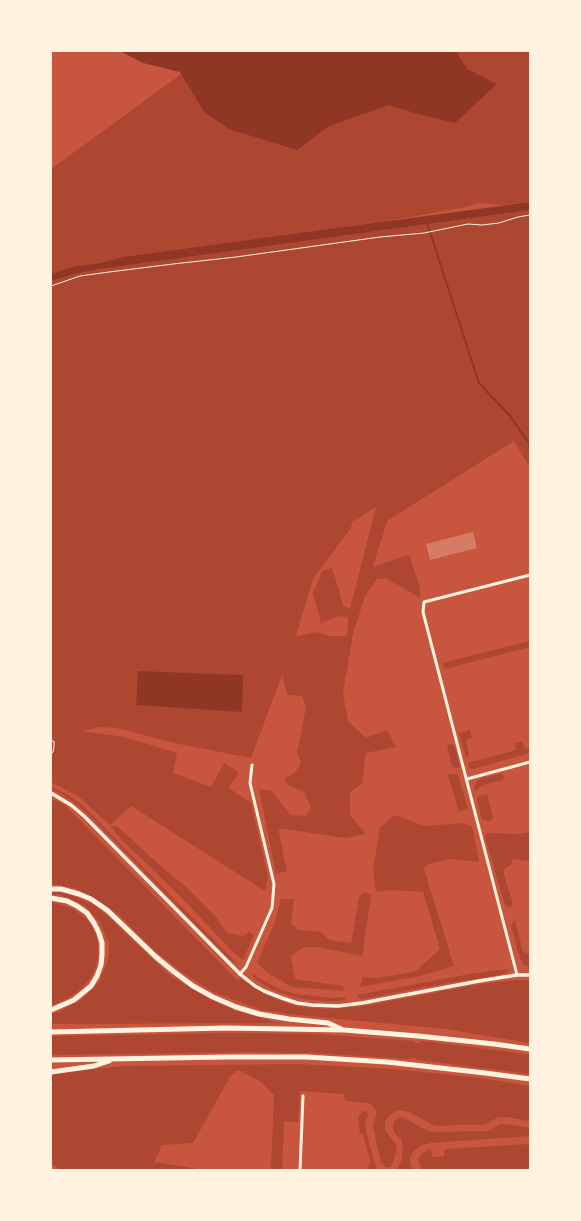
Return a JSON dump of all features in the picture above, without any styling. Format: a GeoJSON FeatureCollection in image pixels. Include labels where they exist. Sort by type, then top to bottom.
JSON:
{"type":"FeatureCollection","features":[{"type":"Feature","properties":{"kind":"highway"},"geometry":{"type":"LineString","coordinates":[[51,889],[61,889],[91,899],[107,910],[156,957],[173,971],[193,986],[213,997],[236,1007],[259,1014],[328,1023],[344,1030]]}},
{"type":"Feature","properties":{"kind":"highway"},"geometry":{"type":"LineString","coordinates":[[51,898],[67,901],[87,913],[94,923],[102,943],[101,965],[91,986],[74,1000],[51,1010]]}},
{"type":"Feature","properties":{"kind":"highway"},"geometry":{"type":"LineString","coordinates":[[51,1032],[226,1028],[344,1030],[418,1036],[530,1049]]}},
{"type":"Feature","properties":{"kind":"highway"},"geometry":{"type":"LineString","coordinates":[[51,1060],[306,1057],[387,1062],[530,1079]]}},
{"type":"Feature","properties":{"kind":"highway"},"geometry":{"type":"LineString","coordinates":[[51,1072],[94,1066],[114,1059]]}},
{"type":"Feature","properties":{"kind":"street"},"geometry":{"type":"LineString","coordinates":[[516,976],[516,967],[423,612],[424,602],[530,575]]}},
{"type":"Feature","properties":{"kind":"street"},"geometry":{"type":"LineString","coordinates":[[467,779],[530,762]]}},
{"type":"Feature","properties":{"kind":"street"},"geometry":{"type":"LineString","coordinates":[[240,974],[246,967],[272,908],[274,884],[250,783],[252,765]]}},
{"type":"Feature","properties":{"kind":"street"},"geometry":{"type":"LineString","coordinates":[[51,793],[71,805],[84,816],[240,974],[255,986],[282,998],[297,1002],[338,1006],[478,981],[530,975]]}},
{"type":"Feature","properties":{"kind":"street"},"geometry":{"type":"LineString","coordinates":[[300,1170],[303,1096]]}},
{"type":"Feature","properties":{"kind":"path"},"geometry":{"type":"LineString","coordinates":[[51,286],[80,276],[434,231],[468,224],[482,225],[499,223],[530,215]]}},
{"type":"Feature","properties":{"kind":"path"},"geometry":{"type":"LineString","coordinates":[[51,740],[54,741],[53,752],[51,754]]}},
{"type":"Feature","properties":{"kind":"shaded area"},"geometry":{"type":"Polygon","coordinates":[[[120,51],[456,51],[467,69],[497,84],[455,123],[389,105],[329,126],[297,150],[229,129],[204,112],[180,72],[143,63],[120,51]]]}},
{"type":"Feature","properties":{"kind":"shaded area"},"geometry":{"type":"Polygon","coordinates":[[[213,51],[530,51],[530,202],[502,205],[478,203],[466,207],[371,224],[123,257],[100,263],[76,266],[51,274],[51,169],[213,51]]]}},
{"type":"Feature","properties":{"kind":"shaded area"},"geometry":{"type":"Polygon","coordinates":[[[530,202],[530,210],[100,269],[70,275],[51,281],[51,274],[76,266],[100,263],[123,257],[530,202]]]}},
{"type":"Feature","properties":{"kind":"shaded area"},"geometry":{"type":"Polygon","coordinates":[[[530,210],[530,468],[514,441],[387,521],[373,567],[408,555],[420,588],[420,598],[386,578],[377,579],[365,596],[353,634],[343,693],[348,721],[366,738],[387,730],[396,747],[366,753],[362,784],[350,792],[350,815],[366,834],[345,838],[278,828],[287,871],[276,874],[259,789],[272,791],[290,815],[306,816],[311,807],[304,792],[288,785],[284,779],[296,772],[301,762],[297,753],[306,707],[302,696],[288,695],[282,675],[251,758],[174,743],[117,728],[101,727],[80,731],[124,737],[177,753],[173,773],[211,787],[224,763],[239,772],[229,788],[251,803],[268,877],[265,891],[131,806],[110,825],[78,796],[51,782],[51,281],[70,275],[100,269],[530,210]],[[376,507],[352,522],[351,528],[313,579],[296,636],[317,632],[329,636],[347,636],[348,617],[340,616],[321,623],[313,593],[322,571],[332,568],[344,607],[350,608],[376,507]]]}},
{"type":"Feature","properties":{"kind":"shaded area"},"geometry":{"type":"Polygon","coordinates":[[[530,641],[530,647],[445,669],[442,663],[530,641]]]}},
{"type":"Feature","properties":{"kind":"shaded area"},"geometry":{"type":"Polygon","coordinates":[[[138,671],[243,675],[242,712],[136,705],[138,671]]]}},
{"type":"Feature","properties":{"kind":"shaded area"},"geometry":{"type":"Polygon","coordinates":[[[470,730],[472,738],[466,740],[469,756],[466,757],[459,733],[470,730]]]}},
{"type":"Feature","properties":{"kind":"shaded area"},"geometry":{"type":"Polygon","coordinates":[[[522,741],[525,748],[529,749],[530,753],[473,769],[469,768],[468,763],[516,750],[514,743],[522,741]]]}},
{"type":"Feature","properties":{"kind":"shaded area"},"geometry":{"type":"Polygon","coordinates":[[[453,744],[460,768],[452,767],[447,745],[453,744]]]}},
{"type":"Feature","properties":{"kind":"shaded area"},"geometry":{"type":"Polygon","coordinates":[[[448,774],[458,775],[468,809],[459,812],[449,778],[447,778],[448,774]]]}},
{"type":"Feature","properties":{"kind":"shaded area"},"geometry":{"type":"Polygon","coordinates":[[[500,774],[504,777],[502,780],[483,785],[475,792],[474,788],[476,783],[481,778],[500,774]]]}},
{"type":"Feature","properties":{"kind":"shaded area"},"geometry":{"type":"Polygon","coordinates":[[[51,787],[68,795],[81,804],[237,964],[229,959],[94,820],[79,806],[51,789],[51,787]]]}},
{"type":"Feature","properties":{"kind":"shaded area"},"geometry":{"type":"Polygon","coordinates":[[[487,794],[493,817],[492,820],[489,821],[482,820],[477,800],[478,797],[487,794]]]}},
{"type":"Feature","properties":{"kind":"shaded area"},"geometry":{"type":"Polygon","coordinates":[[[51,799],[65,805],[239,982],[239,978],[273,998],[295,1006],[323,1009],[365,1006],[475,985],[515,980],[530,980],[530,1043],[446,1029],[297,1015],[262,1010],[213,992],[183,973],[155,951],[119,915],[96,899],[74,888],[51,884],[51,799]]]}},
{"type":"Feature","properties":{"kind":"shaded area"},"geometry":{"type":"Polygon","coordinates":[[[395,815],[424,826],[463,823],[472,827],[479,862],[450,859],[428,864],[424,869],[454,966],[420,976],[360,987],[363,977],[376,978],[416,971],[440,949],[423,892],[390,890],[376,892],[373,870],[380,827],[395,815]]]}},
{"type":"Feature","properties":{"kind":"shaded area"},"geometry":{"type":"Polygon","coordinates":[[[111,826],[117,826],[164,869],[184,885],[216,917],[227,933],[243,936],[249,932],[254,935],[243,960],[231,950],[180,896],[117,835],[111,826]]]}},
{"type":"Feature","properties":{"kind":"shaded area"},"geometry":{"type":"Polygon","coordinates":[[[530,832],[530,861],[512,859],[511,865],[503,870],[513,906],[509,907],[505,905],[485,837],[487,833],[519,834],[530,832]]]}},
{"type":"Feature","properties":{"kind":"shaded area"},"geometry":{"type":"Polygon","coordinates":[[[365,891],[371,896],[362,956],[317,947],[305,947],[294,953],[291,957],[295,979],[343,986],[344,991],[292,987],[268,973],[257,963],[275,922],[281,899],[294,899],[291,923],[298,930],[321,932],[329,940],[351,943],[359,897],[365,891]]]}},
{"type":"Feature","properties":{"kind":"shaded area"},"geometry":{"type":"Polygon","coordinates":[[[51,892],[66,893],[94,905],[111,919],[171,976],[209,999],[234,1010],[275,1022],[284,1023],[51,1024],[51,1014],[59,1012],[82,999],[99,982],[108,960],[109,944],[100,922],[84,905],[60,895],[51,895],[51,892]]]}},
{"type":"Feature","properties":{"kind":"shaded area"},"geometry":{"type":"Polygon","coordinates":[[[51,902],[72,908],[88,920],[95,932],[98,943],[98,959],[93,974],[83,988],[68,998],[51,1006],[51,902]]]}},
{"type":"Feature","properties":{"kind":"shaded area"},"geometry":{"type":"Polygon","coordinates":[[[515,920],[523,952],[530,955],[530,967],[524,965],[520,959],[511,926],[512,922],[515,920]]]}},
{"type":"Feature","properties":{"kind":"shaded area"},"geometry":{"type":"Polygon","coordinates":[[[509,970],[495,976],[424,987],[363,999],[360,999],[357,995],[470,974],[509,970]]]}},
{"type":"Feature","properties":{"kind":"shaded area"},"geometry":{"type":"Polygon","coordinates":[[[251,973],[281,990],[296,994],[331,998],[347,997],[345,1000],[337,1001],[302,999],[273,990],[255,979],[251,973]]]}},
{"type":"Feature","properties":{"kind":"shaded area"},"geometry":{"type":"Polygon","coordinates":[[[232,1033],[317,1034],[413,1041],[415,1043],[420,1043],[422,1041],[504,1051],[530,1055],[530,1074],[417,1060],[416,1058],[409,1059],[315,1053],[248,1052],[51,1055],[51,1036],[232,1033]]]}},
{"type":"Feature","properties":{"kind":"shaded area"},"geometry":{"type":"Polygon","coordinates":[[[298,1064],[394,1069],[479,1078],[530,1086],[530,1121],[498,1117],[487,1124],[439,1126],[433,1125],[409,1112],[399,1110],[389,1116],[385,1122],[385,1129],[396,1144],[397,1148],[394,1160],[390,1167],[385,1167],[381,1162],[373,1127],[376,1111],[373,1106],[369,1103],[345,1101],[344,1094],[300,1091],[298,1122],[284,1121],[282,1170],[271,1170],[274,1095],[261,1082],[239,1070],[231,1075],[193,1143],[162,1145],[154,1162],[205,1170],[62,1170],[53,1165],[51,1157],[51,1075],[72,1071],[124,1066],[298,1064]]]}},
{"type":"Feature","properties":{"kind":"shaded area"},"geometry":{"type":"Polygon","coordinates":[[[364,1111],[367,1111],[368,1115],[365,1127],[376,1168],[378,1170],[369,1170],[368,1165],[371,1164],[363,1134],[360,1134],[358,1118],[364,1111]]]}},
{"type":"Feature","properties":{"kind":"shaded area"},"geometry":{"type":"Polygon","coordinates":[[[402,1117],[428,1131],[488,1131],[500,1124],[506,1124],[530,1128],[530,1136],[431,1143],[422,1145],[413,1151],[410,1159],[413,1170],[396,1170],[402,1160],[403,1145],[401,1139],[394,1133],[393,1123],[396,1119],[402,1117]]]}},
{"type":"Feature","properties":{"kind":"shaded area"},"geometry":{"type":"Polygon","coordinates":[[[530,1144],[530,1170],[421,1170],[418,1160],[420,1155],[431,1149],[432,1157],[444,1156],[445,1149],[530,1144]]]}},
{"type":"Feature","properties":{"kind":"building"},"geometry":{"type":"Polygon","coordinates":[[[473,532],[477,548],[430,560],[426,544],[473,532]]]}},
{"type":"Feature","properties":{"kind":"waterway"},"geometry":{"type":"LineString","coordinates":[[427,223],[479,383],[510,416],[530,445]]}}]}
